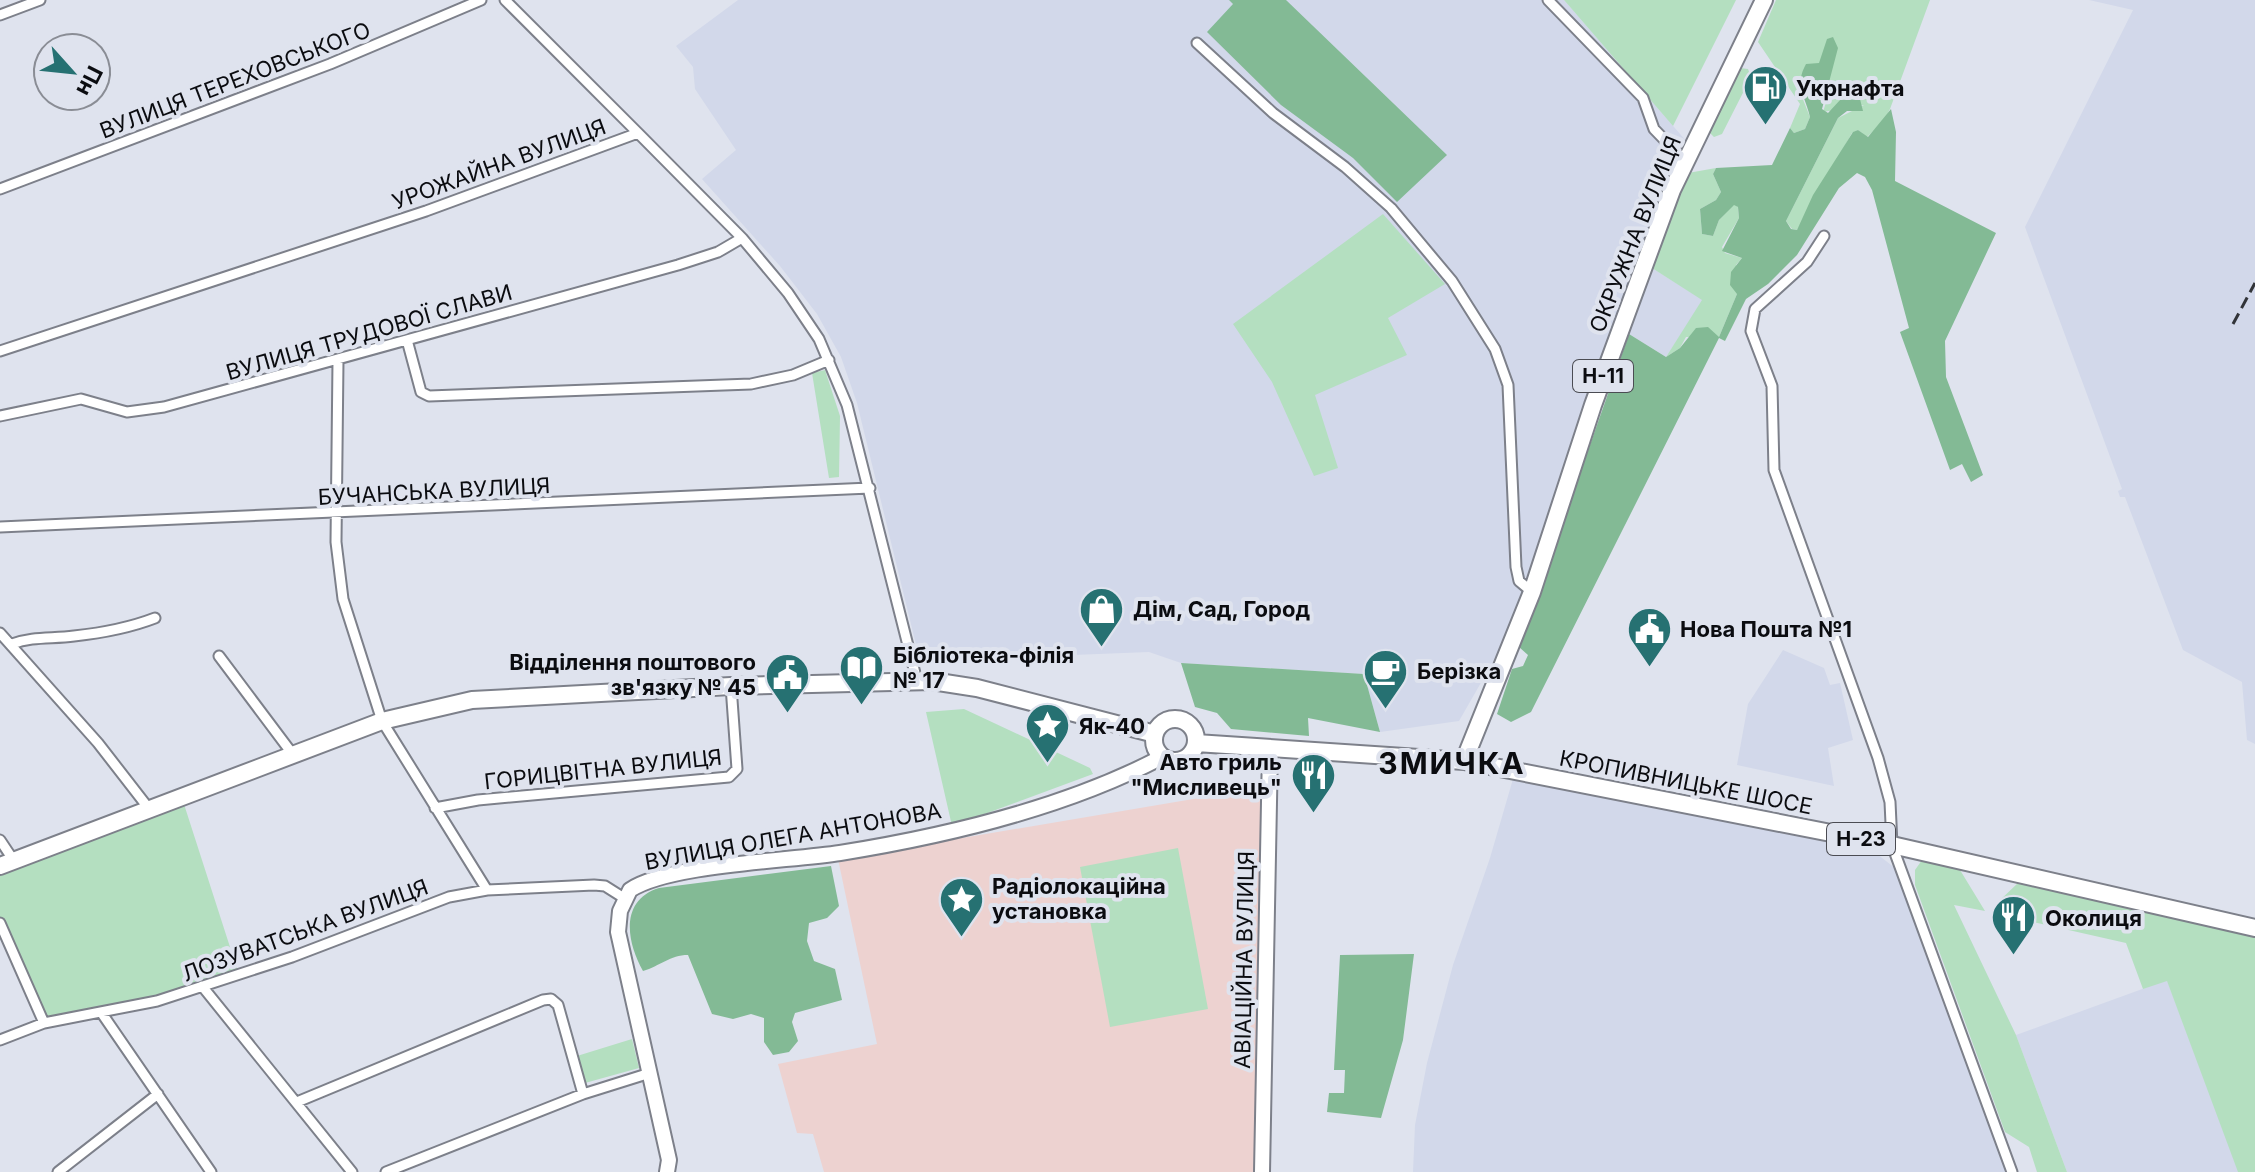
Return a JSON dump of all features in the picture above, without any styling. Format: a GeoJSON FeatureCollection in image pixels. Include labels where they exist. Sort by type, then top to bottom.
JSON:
{"type":"FeatureCollection","features":[{"type":"Feature","properties":{"kind":"main road","name":"ОКРУЖНА ВУЛИЦЯ"},"geometry":{"type":"LineString","coordinates":[[1464,761],[1532,592],[1593,405],[1685,161],[1764,0]]}},
{"type":"Feature","properties":{"kind":"main road"},"geometry":{"type":"LineString","coordinates":[[7,863],[382,721],[472,700],[731,686],[917,681],[977,688],[1155,734]]}},
{"type":"Feature","properties":{"kind":"main road"},"geometry":{"type":"LineString","coordinates":[[1162,757],[1155,746],[1155,734],[1169,720],[1179,719],[1189,724],[1196,743]]}},
{"type":"Feature","properties":{"kind":"main road","name":"КРОПИВНИЦЬКЕ ШОСЕ"},"geometry":{"type":"LineString","coordinates":[[1162,757],[1182,760],[1192,753],[1196,743],[1464,761],[1892,845],[2255,928]]}},
{"type":"Feature","properties":{"kind":"main road","name":"АВІАЦІЙНА ВУЛИЦЯ"},"geometry":{"type":"LineString","coordinates":[[1262,1172],[1270,749]]}},
{"type":"Feature","properties":{"kind":"main road","name":"ВУЛИЦЯ ОЛЕГА АНТОНОВА"},"geometry":{"type":"LineString","coordinates":[[668,1166],[618,932],[624,898],[639,884],[952,833],[1126,776],[1162,757]]}},
{"type":"Feature","properties":{"kind":"street"},"geometry":{"type":"LineString","coordinates":[[0,15],[40,0]]}},
{"type":"Feature","properties":{"kind":"street","name":"ВУЛИЦЯ ТЕРЕХОВСЬКОГО"},"geometry":{"type":"LineString","coordinates":[[0,189],[330,64],[481,0]]}},
{"type":"Feature","properties":{"kind":"street"},"geometry":{"type":"LineString","coordinates":[[1548,0],[1643,98],[1654,129],[1685,161]]}},
{"type":"Feature","properties":{"kind":"street"},"geometry":{"type":"LineString","coordinates":[[511,2],[638,133]]}},
{"type":"Feature","properties":{"kind":"street"},"geometry":{"type":"LineString","coordinates":[[1197,43],[1273,113],[1345,167],[1391,208],[1452,281],[1495,349],[1508,385],[1516,567],[1519,581],[1532,592]]}},
{"type":"Feature","properties":{"kind":"street","name":"УРОЖАЙНА ВУЛИЦЯ"},"geometry":{"type":"LineString","coordinates":[[0,351],[426,211],[638,133],[742,238],[806,316],[829,360],[847,405],[870,488],[917,681]]}},
{"type":"Feature","properties":{"kind":"street"},"geometry":{"type":"LineString","coordinates":[[1824,236],[1807,262],[1755,309],[1751,331],[1772,386],[1776,437],[1774,470],[1878,758],[1890,802],[1892,845],[2012,1172]]}},
{"type":"Feature","properties":{"kind":"street","name":"ВУЛИЦЯ ТРУДОВОЇ СЛАВИ"},"geometry":{"type":"LineString","coordinates":[[0,416],[81,399],[119,410],[147,411],[338,361],[689,262],[742,238]]}},
{"type":"Feature","properties":{"kind":"street"},"geometry":{"type":"LineString","coordinates":[[407,340],[421,392],[429,396],[751,384],[793,375],[829,360]]}},
{"type":"Feature","properties":{"kind":"street"},"geometry":{"type":"LineString","coordinates":[[338,361],[336,513],[343,599],[382,721],[487,890]]}},
{"type":"Feature","properties":{"kind":"street","name":"БУЧАНСЬКА ВУЛИЦЯ"},"geometry":{"type":"LineString","coordinates":[[0,527],[870,488]]}},
{"type":"Feature","properties":{"kind":"street"},"geometry":{"type":"LineString","coordinates":[[12,644],[30,637],[72,636],[121,628],[155,618]]}},
{"type":"Feature","properties":{"kind":"street"},"geometry":{"type":"LineString","coordinates":[[0,633],[150,810]]}},
{"type":"Feature","properties":{"kind":"street"},"geometry":{"type":"LineString","coordinates":[[219,656],[294,756]]}},
{"type":"Feature","properties":{"kind":"street","name":"ГОРИЦВІТНА ВУЛИЦЯ"},"geometry":{"type":"LineString","coordinates":[[435,808],[478,800],[729,777],[737,769],[731,686]]}},
{"type":"Feature","properties":{"kind":"street"},"geometry":{"type":"LineString","coordinates":[[0,840],[7,863]]}},
{"type":"Feature","properties":{"kind":"street","name":"ЛОЗУВАТСЬКА ВУЛИЦЯ"},"geometry":{"type":"LineString","coordinates":[[0,1040],[44,1023],[103,1015],[202,986],[292,957],[442,899],[487,890],[594,885],[605,886],[624,898]]}},
{"type":"Feature","properties":{"kind":"street"},"geometry":{"type":"LineString","coordinates":[[0,923],[44,1023]]}},
{"type":"Feature","properties":{"kind":"street"},"geometry":{"type":"LineString","coordinates":[[202,986],[352,1172]]}},
{"type":"Feature","properties":{"kind":"street"},"geometry":{"type":"LineString","coordinates":[[297,1102],[551,999],[558,1005],[583,1094]]}},
{"type":"Feature","properties":{"kind":"street"},"geometry":{"type":"LineString","coordinates":[[103,1015],[211,1172]]}},
{"type":"Feature","properties":{"kind":"street"},"geometry":{"type":"LineString","coordinates":[[386,1172],[583,1094],[650,1073]]}},
{"type":"Feature","properties":{"kind":"street"},"geometry":{"type":"LineString","coordinates":[[58,1172],[158,1094]]}},
{"type":"Feature","properties":{"kind":"shaded area"},"geometry":{"type":"Polygon","coordinates":[[[738,0],[1564,0],[1687,142],[1664,188],[1584,405],[1514,625],[1459,721],[1380,732],[1364,674],[1181,663],[1149,652],[920,661],[857,403],[841,357],[817,314],[780,266],[702,179],[736,150],[695,89],[693,67],[676,46],[738,0]]]}},
{"type":"Feature","properties":{"kind":"shaded area"},"geometry":{"type":"Polygon","coordinates":[[[2089,0],[2255,0],[2255,744],[2247,740],[2242,682],[2183,650],[2125,497],[2120,497],[2118,491],[2122,489],[2025,227],[2133,10],[2089,0]]]}},
{"type":"Feature","properties":{"kind":"shaded area"},"geometry":{"type":"Polygon","coordinates":[[[1652,268],[1703,300],[1666,357],[1629,334],[1652,268]]]}},
{"type":"Feature","properties":{"kind":"shaded area"},"geometry":{"type":"Polygon","coordinates":[[[1783,650],[1824,668],[1830,685],[1840,683],[1853,740],[1828,748],[1834,786],[1737,765],[1748,704],[1783,650]]]}},
{"type":"Feature","properties":{"kind":"shaded area"},"geometry":{"type":"Polygon","coordinates":[[[1513,779],[1868,847],[1895,868],[2008,1172],[1413,1172],[1415,1125],[1427,1063],[1453,965],[1513,779]]]}},
{"type":"Feature","properties":{"kind":"shaded area"},"geometry":{"type":"Polygon","coordinates":[[[1264,787],[1254,1172],[824,1172],[813,1134],[797,1133],[778,1064],[877,1044],[838,859],[1264,787]]]}},
{"type":"Feature","properties":{"kind":"shaded area"},"geometry":{"type":"Polygon","coordinates":[[[2167,980],[2239,1172],[2067,1172],[2016,1035],[2167,980]]]}},
{"type":"Feature","properties":{"kind":"green space"},"geometry":{"type":"Polygon","coordinates":[[[1229,0],[1286,0],[1447,155],[1397,202],[1353,158],[1281,105],[1207,32],[1233,4],[1229,0]]]}},
{"type":"Feature","properties":{"kind":"green space"},"geometry":{"type":"Polygon","coordinates":[[[1564,0],[1736,0],[1673,126],[1564,0]]]}},
{"type":"Feature","properties":{"kind":"green space"},"geometry":{"type":"Polygon","coordinates":[[[1776,0],[1930,0],[1883,122],[1867,137],[1858,130],[1852,133],[1797,230],[1786,221],[1838,118],[1864,105],[1823,112],[1830,89],[1819,63],[1802,97],[1810,117],[1805,129],[1794,133],[1790,128],[1800,104],[1758,42],[1776,0]]]}},
{"type":"Feature","properties":{"kind":"green space"},"geometry":{"type":"Polygon","coordinates":[[[1833,37],[1838,48],[1822,109],[1828,113],[1841,99],[1860,99],[1863,111],[1847,111],[1838,118],[1786,221],[1791,229],[1797,230],[1813,195],[1853,132],[1858,130],[1868,137],[1891,109],[1896,132],[1895,181],[1996,233],[1945,341],[1946,377],[1983,475],[1971,482],[1962,464],[1950,470],[1900,332],[1909,328],[1872,190],[1865,177],[1857,173],[1839,188],[1797,255],[1768,284],[1746,299],[1725,341],[1719,338],[1531,712],[1511,722],[1497,714],[1512,669],[1523,666],[1528,655],[1519,647],[1629,334],[1666,357],[1680,348],[1696,328],[1708,327],[1719,337],[1737,294],[1730,285],[1731,272],[1742,258],[1722,251],[1739,218],[1738,207],[1734,205],[1719,220],[1713,236],[1702,234],[1700,209],[1716,200],[1721,192],[1713,174],[1716,168],[1772,165],[1790,128],[1794,133],[1805,129],[1810,117],[1801,78],[1806,64],[1819,63],[1827,39],[1833,37]]]}},
{"type":"Feature","properties":{"kind":"green space"},"geometry":{"type":"Polygon","coordinates":[[[1740,68],[1748,69],[1751,77],[1722,134],[1714,137],[1708,131],[1740,68]]]}},
{"type":"Feature","properties":{"kind":"green space"},"geometry":{"type":"Polygon","coordinates":[[[1716,168],[1713,174],[1721,192],[1716,200],[1700,209],[1702,234],[1713,236],[1719,220],[1734,204],[1738,207],[1739,218],[1722,247],[1725,253],[1742,258],[1736,265],[1737,294],[1719,337],[1686,337],[1680,348],[1666,357],[1702,300],[1652,268],[1688,173],[1716,168]]]}},
{"type":"Feature","properties":{"kind":"green space"},"geometry":{"type":"Polygon","coordinates":[[[1383,214],[1445,284],[1388,318],[1407,355],[1315,395],[1338,468],[1314,476],[1272,382],[1233,324],[1383,214]]]}},
{"type":"Feature","properties":{"kind":"green space"},"geometry":{"type":"Polygon","coordinates":[[[825,370],[840,416],[839,477],[829,478],[812,373],[825,370]]]}},
{"type":"Feature","properties":{"kind":"green space"},"geometry":{"type":"Polygon","coordinates":[[[1181,663],[1364,674],[1380,732],[1308,718],[1309,736],[1231,729],[1217,713],[1195,707],[1181,663]]]}},
{"type":"Feature","properties":{"kind":"green space"},"geometry":{"type":"Polygon","coordinates":[[[964,709],[1090,768],[1093,774],[952,826],[926,712],[964,709]]]}},
{"type":"Feature","properties":{"kind":"green space"},"geometry":{"type":"Polygon","coordinates":[[[182,798],[239,975],[44,1023],[0,923],[0,866],[182,798]]]}},
{"type":"Feature","properties":{"kind":"green space"},"geometry":{"type":"Polygon","coordinates":[[[1178,848],[1208,1009],[1110,1027],[1080,867],[1178,848]]]}},
{"type":"Feature","properties":{"kind":"green space"},"geometry":{"type":"Polygon","coordinates":[[[1922,860],[1939,861],[1943,866],[1960,870],[1985,911],[1954,905],[2016,1035],[2067,1172],[2037,1172],[2029,1147],[2005,1132],[1915,885],[1915,870],[1922,860]]]}},
{"type":"Feature","properties":{"kind":"green space"},"geometry":{"type":"Polygon","coordinates":[[[831,866],[839,906],[827,918],[809,923],[807,941],[814,961],[835,969],[842,1000],[795,1013],[792,1022],[798,1041],[789,1052],[773,1055],[764,1042],[764,1018],[751,1014],[733,1019],[712,1014],[688,955],[643,971],[633,947],[630,923],[632,912],[646,894],[659,888],[831,866]]]}},
{"type":"Feature","properties":{"kind":"green space"},"geometry":{"type":"Polygon","coordinates":[[[2019,882],[2255,928],[2255,1172],[2238,1172],[2167,981],[2143,989],[2126,943],[1994,913],[1996,904],[2019,882]]]}},
{"type":"Feature","properties":{"kind":"green space"},"geometry":{"type":"Polygon","coordinates":[[[1414,954],[1403,1040],[1381,1118],[1327,1112],[1329,1093],[1344,1093],[1345,1070],[1334,1070],[1340,955],[1414,954]]]}},
{"type":"Feature","properties":{"kind":"green space"},"geometry":{"type":"Polygon","coordinates":[[[632,1039],[639,1068],[585,1083],[577,1056],[632,1039]]]}},
{"type":"Feature","properties":{"kind":"railway"},"geometry":{"type":"LineString","coordinates":[[2233,324],[2255,283]]}},
{"type":"Feature","properties":{"kind":"place","name":"Укрнафта"},"geometry":{"type":"Point","coordinates":[1765,127]}},
{"type":"Feature","properties":{"kind":"place","name":"Дім, Сад, Город"},"geometry":{"type":"Point","coordinates":[1102,648]}},
{"type":"Feature","properties":{"kind":"place","name":"Нова Пошта №1"},"geometry":{"type":"Point","coordinates":[1649,668]}},
{"type":"Feature","properties":{"kind":"place","name":"Бібліотека-філія № 17"},"geometry":{"type":"Point","coordinates":[862,707]}},
{"type":"Feature","properties":{"kind":"place","name":"Берізка"},"geometry":{"type":"Point","coordinates":[1386,710]}},
{"type":"Feature","properties":{"kind":"place","name":"Відділення поштового зв'язку № 45"},"geometry":{"type":"Point","coordinates":[787,714]}},
{"type":"Feature","properties":{"kind":"place","name":"Як-40"},"geometry":{"type":"Point","coordinates":[1048,765]}},
{"type":"Feature","properties":{"kind":"place","name":"Авто гриль \"Мисливець\""},"geometry":{"type":"Point","coordinates":[1313,814]}},
{"type":"Feature","properties":{"kind":"place","name":"Радіолокаційна установка"},"geometry":{"type":"Point","coordinates":[961,938]}},
{"type":"Feature","properties":{"kind":"place","name":"Околиця"},"geometry":{"type":"Point","coordinates":[2014,957]}},
{"type":"Feature","properties":{"kind":"district","name":"ЗМИЧКА"},"geometry":{"type":"Point","coordinates":[1452,764]}}]}
